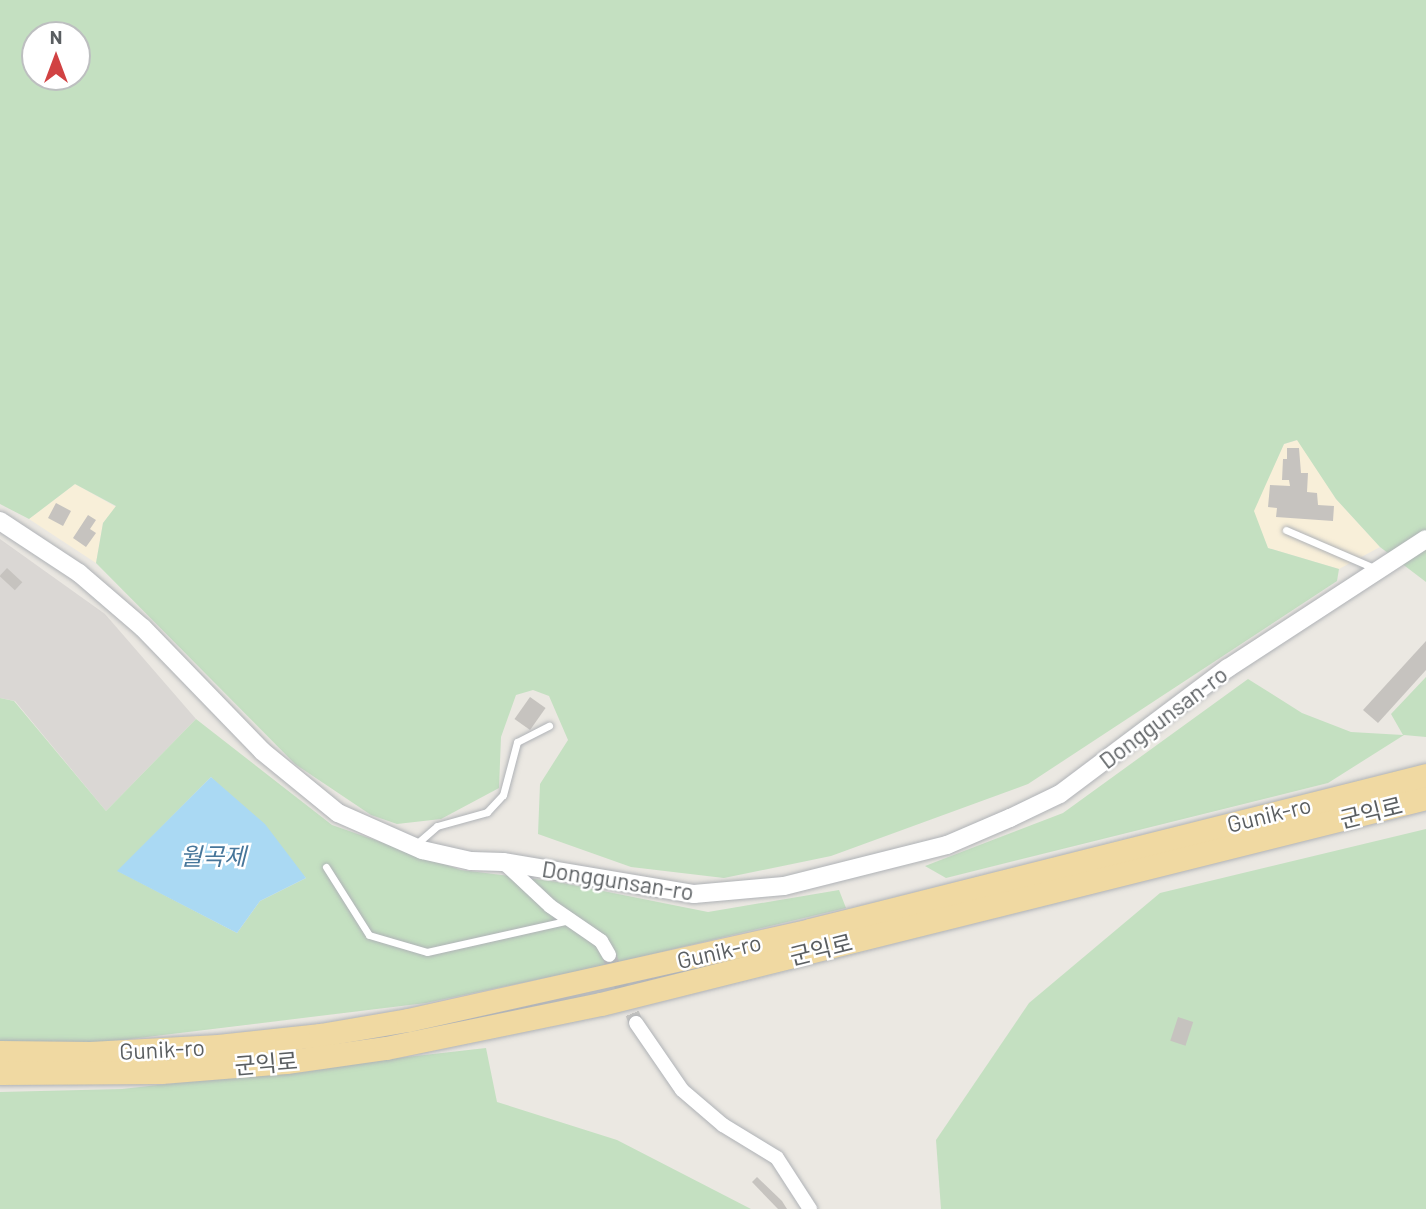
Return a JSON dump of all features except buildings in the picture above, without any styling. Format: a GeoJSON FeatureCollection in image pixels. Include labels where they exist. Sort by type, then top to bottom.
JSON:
{"type":"FeatureCollection","features":[{"type":"Feature","properties":{"kind":"highway","name":"Gunik-ro"},"geometry":{"type":"LineString","coordinates":[[0,1052],[90,1053],[218,1046],[320,1035],[408,1020],[810,930],[1426,775]]}},
{"type":"Feature","properties":{"kind":"highway","name":"군익로"},"geometry":{"type":"LineString","coordinates":[[0,1073],[161,1072],[286,1062],[386,1048],[601,1004],[1426,798]]}},
{"type":"Feature","properties":{"kind":"street","name":"Donggunsan-ro"},"geometry":{"type":"LineString","coordinates":[[0,521],[79,573],[144,628],[262,751],[338,813],[413,846],[471,861],[503,862],[694,894],[784,886],[947,845],[1060,794],[1228,668],[1426,539]]}},
{"type":"Feature","properties":{"kind":"street"},"geometry":{"type":"LineString","coordinates":[[503,862],[551,906],[601,941],[609,955]]}},
{"type":"Feature","properties":{"kind":"street"},"geometry":{"type":"LineString","coordinates":[[636,1023],[682,1090],[723,1125],[776,1158],[810,1209]]}},
{"type":"Feature","properties":{"kind":"lane"},"geometry":{"type":"LineString","coordinates":[[1286,530],[1377,570]]}},
{"type":"Feature","properties":{"kind":"lane"},"geometry":{"type":"LineString","coordinates":[[413,846],[438,826],[487,812],[503,795],[517,742],[549,726]]}},
{"type":"Feature","properties":{"kind":"lane"},"geometry":{"type":"LineString","coordinates":[[326,867],[369,935],[427,952],[570,920]]}},
{"type":"Feature","properties":{"kind":"shaded area"},"geometry":{"type":"Polygon","coordinates":[[[1298,440],[1336,499],[1380,547],[1339,569],[1268,548],[1253,511],[1284,444],[1298,440]]]}},
{"type":"Feature","properties":{"kind":"shaded area"},"geometry":{"type":"Polygon","coordinates":[[[75,484],[116,507],[103,523],[96,563],[29,519],[75,484]]]}},
{"type":"Feature","properties":{"kind":"shaded area"},"geometry":{"type":"Polygon","coordinates":[[[0,539],[105,614],[196,719],[106,811],[15,701],[0,698],[0,539]]]}},
{"type":"Feature","properties":{"kind":"green space"},"geometry":{"type":"Polygon","coordinates":[[[0,0],[1426,0],[1426,582],[1380,547],[1336,499],[1297,440],[1284,444],[1254,511],[1268,548],[1339,569],[1337,581],[1028,784],[831,856],[724,878],[631,867],[538,834],[540,784],[568,740],[549,696],[533,690],[516,695],[501,737],[499,788],[441,819],[397,824],[371,815],[295,764],[96,563],[103,523],[116,506],[75,484],[29,519],[0,504],[0,0]]]}},
{"type":"Feature","properties":{"kind":"green space"},"geometry":{"type":"Polygon","coordinates":[[[1426,677],[1426,737],[1404,735],[1328,783],[946,878],[925,866],[1063,813],[1248,679],[1302,713],[1351,732],[1403,735],[1391,714],[1426,677]]]}},
{"type":"Feature","properties":{"kind":"green space"},"geometry":{"type":"Polygon","coordinates":[[[0,698],[14,701],[106,811],[196,719],[332,825],[461,870],[558,882],[708,912],[839,890],[846,908],[602,966],[426,1003],[48,1049],[0,1044],[0,698]],[[211,777],[118,871],[237,933],[260,901],[306,878],[211,777]]]}},
{"type":"Feature","properties":{"kind":"green space"},"geometry":{"type":"Polygon","coordinates":[[[1426,829],[1426,1209],[941,1209],[936,1140],[1029,1003],[1160,893],[1426,829]]]}},
{"type":"Feature","properties":{"kind":"green space"},"geometry":{"type":"Polygon","coordinates":[[[486,1048],[497,1102],[617,1140],[751,1209],[0,1209],[0,1092],[122,1089],[486,1048]]]}},
{"type":"Feature","properties":{"kind":"water","name":"월곡제"},"geometry":{"type":"Polygon","coordinates":[[[211,777],[265,824],[306,878],[260,901],[237,933],[117,871],[211,777]]]}},
{"type":"Feature","properties":{"kind":"tunnel"},"geometry":{"type":"LineString","coordinates":[[609,955],[636,1023]]}}]}
